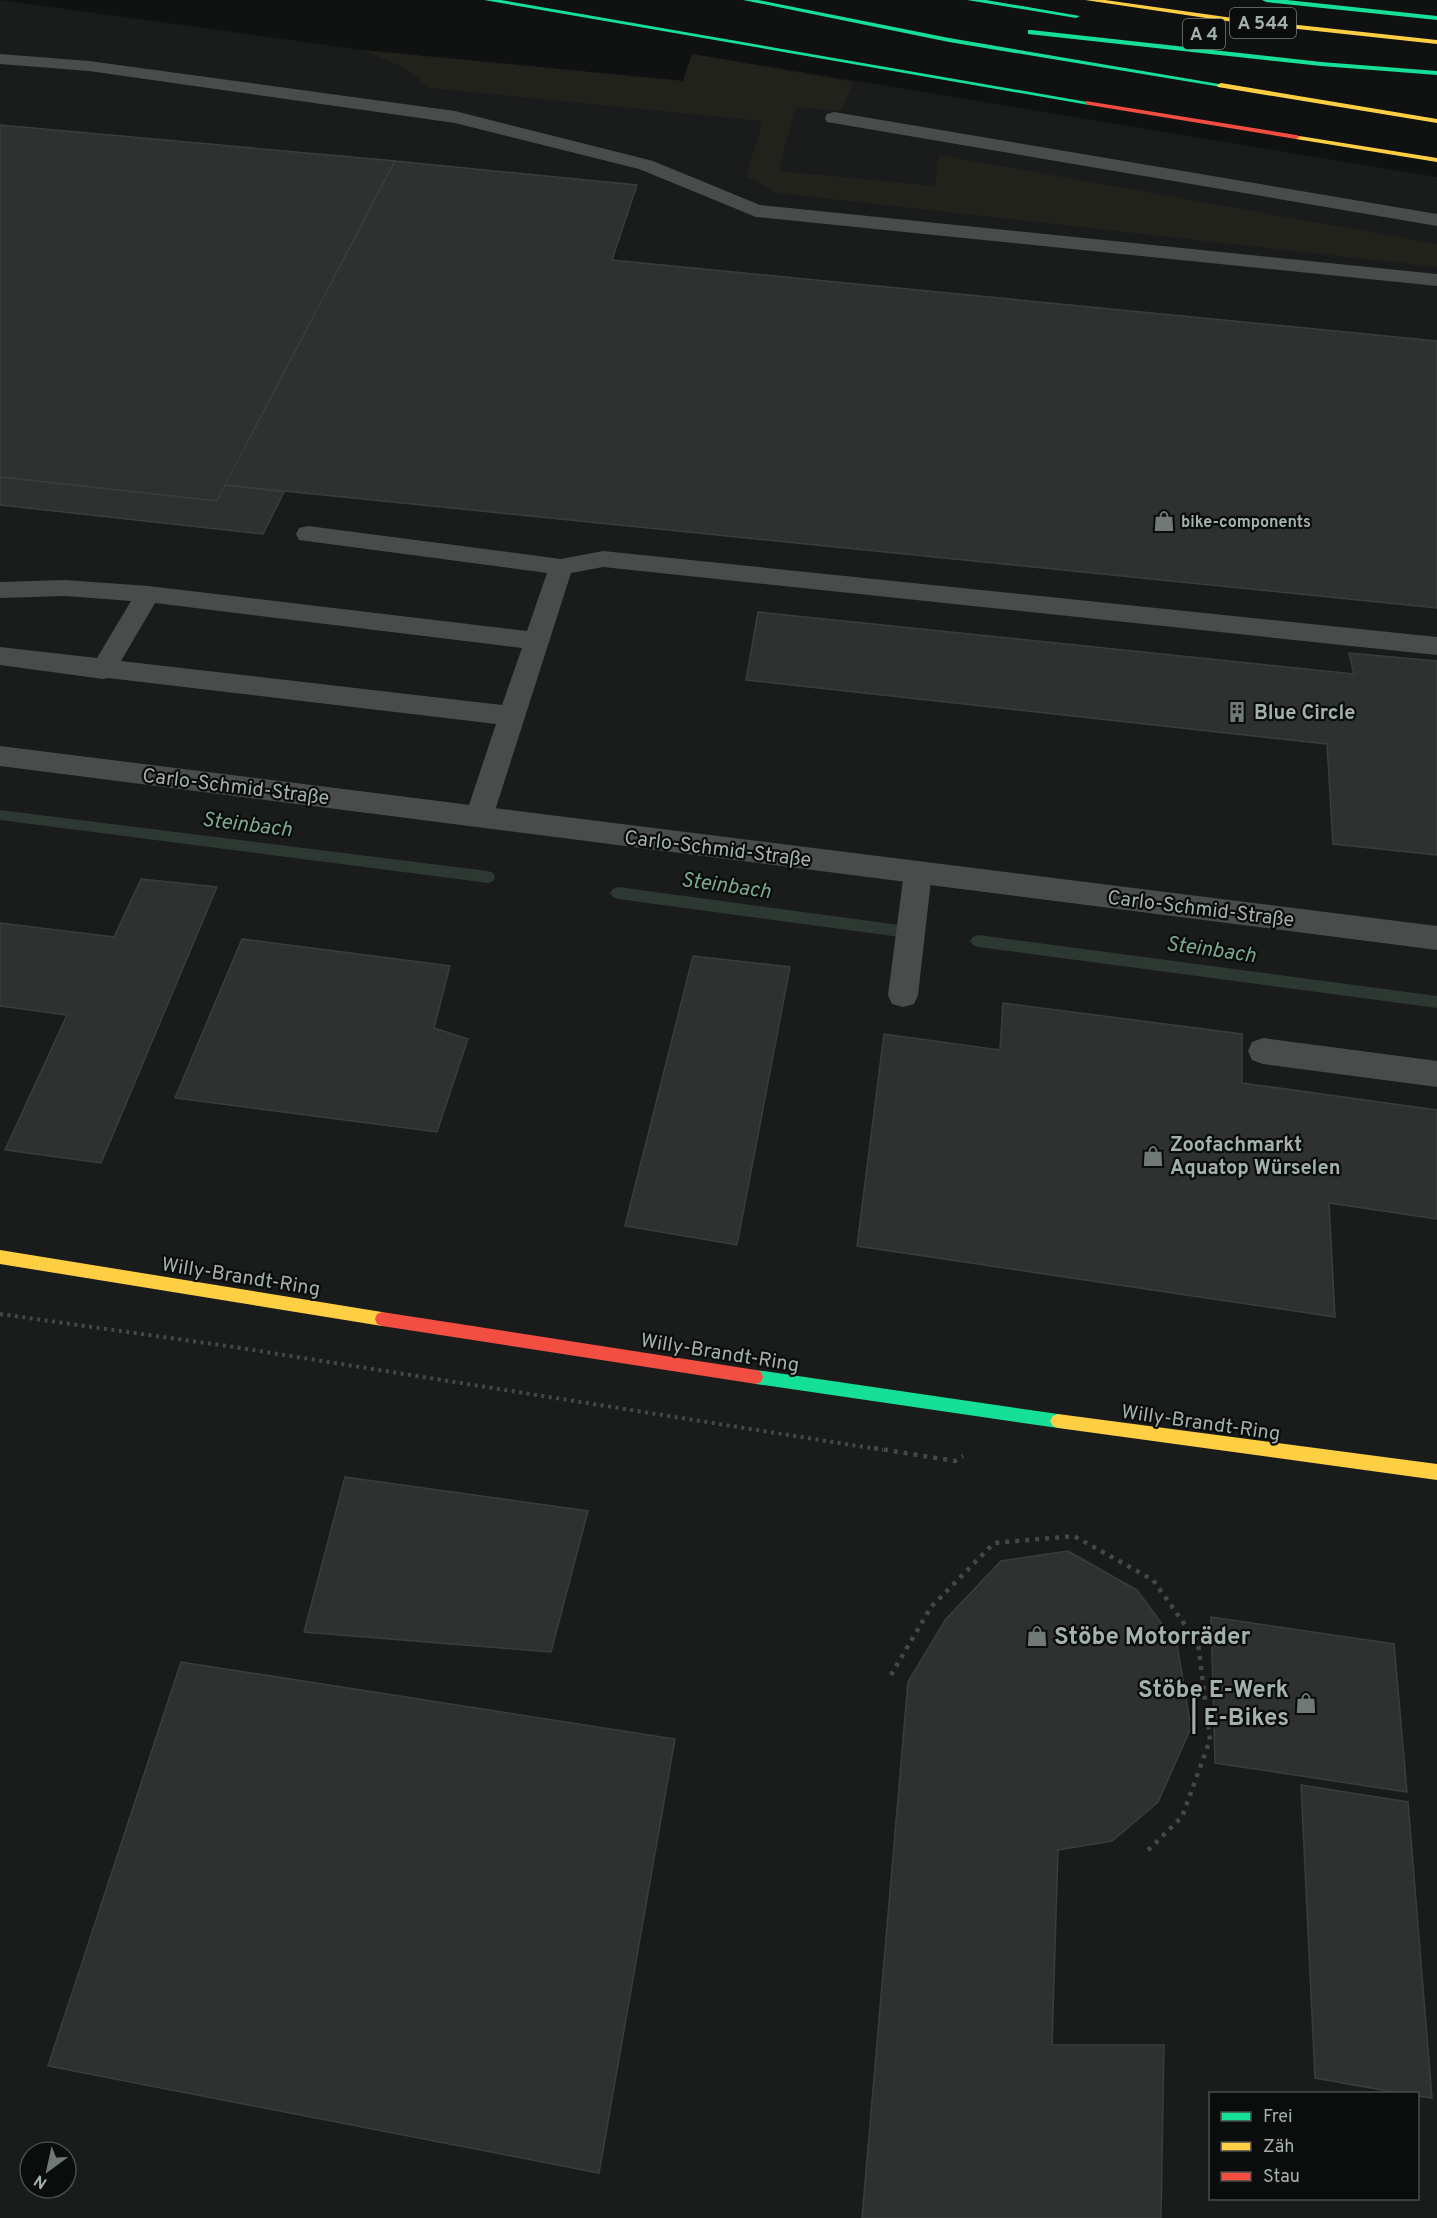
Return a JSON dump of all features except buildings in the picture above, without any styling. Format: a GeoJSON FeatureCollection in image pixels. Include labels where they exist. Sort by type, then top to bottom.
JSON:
{"type":"FeatureCollection","features":[{"type":"Feature","properties":{"kind":"main road"},"geometry":{"type":"LineString","coordinates":[[488,0],[875,66],[1041,97],[1437,160]]}},
{"type":"Feature","properties":{"kind":"main road"},"geometry":{"type":"LineString","coordinates":[[747,0],[949,40],[1437,121]]}},
{"type":"Feature","properties":{"kind":"main road"},"geometry":{"type":"LineString","coordinates":[[803,0],[872,10]]}},
{"type":"Feature","properties":{"kind":"main road"},"geometry":{"type":"LineString","coordinates":[[971,0],[1085,17]]}},
{"type":"Feature","properties":{"kind":"main road","name":"A 544"},"geometry":{"type":"LineString","coordinates":[[1089,0],[1233,20],[1437,42]]}},
{"type":"Feature","properties":{"kind":"main road","name":"A 544"},"geometry":{"type":"LineString","coordinates":[[1266,0],[1437,18]]}},
{"type":"Feature","properties":{"kind":"main road"},"geometry":{"type":"LineString","coordinates":[[1021,31],[1321,64],[1437,74]]}},
{"type":"Feature","properties":{"kind":"main road"},"geometry":{"type":"LineString","coordinates":[[1320,50],[1437,66]]}},
{"type":"Feature","properties":{"kind":"main road"},"geometry":{"type":"LineString","coordinates":[[875,66],[1141,97]]}},
{"type":"Feature","properties":{"kind":"main road"},"geometry":{"type":"LineString","coordinates":[[1370,124],[1437,132]]}},
{"type":"Feature","properties":{"kind":"main road","name":"Willy-Brandt-Ring"},"geometry":{"type":"LineString","coordinates":[[0,1257],[517,1341],[1025,1417],[1437,1472]]}},
{"type":"Feature","properties":{"kind":"street","name":"Carlo-Schmid-Straße"},"geometry":{"type":"LineString","coordinates":[[0,756],[1437,938]]}},
{"type":"Feature","properties":{"kind":"lane"},"geometry":{"type":"LineString","coordinates":[[0,59],[89,66],[455,117],[646,165],[756,211],[1437,280]]}},
{"type":"Feature","properties":{"kind":"lane"},"geometry":{"type":"LineString","coordinates":[[834,118],[1437,220]]}},
{"type":"Feature","properties":{"kind":"lane"},"geometry":{"type":"LineString","coordinates":[[308,534],[561,567],[603,559],[1437,646]]}},
{"type":"Feature","properties":{"kind":"lane"},"geometry":{"type":"LineString","coordinates":[[479,818],[561,567]]}},
{"type":"Feature","properties":{"kind":"lane"},"geometry":{"type":"LineString","coordinates":[[0,590],[65,588],[148,594],[536,641]]}},
{"type":"Feature","properties":{"kind":"lane"},"geometry":{"type":"LineString","coordinates":[[104,670],[148,594]]}},
{"type":"Feature","properties":{"kind":"lane"},"geometry":{"type":"LineString","coordinates":[[0,656],[511,716]]}},
{"type":"Feature","properties":{"kind":"lane"},"geometry":{"type":"LineString","coordinates":[[903,995],[918,872]]}},
{"type":"Feature","properties":{"kind":"lane"},"geometry":{"type":"LineString","coordinates":[[1263,1051],[1437,1074]]}},
{"type":"Feature","properties":{"kind":"path"},"geometry":{"type":"LineString","coordinates":[[0,1314],[234,1347],[955,1461],[965,1455]]}},
{"type":"Feature","properties":{"kind":"path"},"geometry":{"type":"LineString","coordinates":[[891,1676],[931,1607],[994,1543],[1074,1536],[1153,1580],[1198,1643],[1210,1740],[1182,1817],[1144,1854]]}},
{"type":"Feature","properties":{"kind":"shaded area"},"geometry":{"type":"Polygon","coordinates":[[[0,0],[362,50],[683,81],[692,54],[1437,177],[1437,2218],[0,2218],[0,0]]]}},
{"type":"Feature","properties":{"kind":"shaded area"},"geometry":{"type":"Polygon","coordinates":[[[362,50],[683,81],[692,54],[853,82],[841,111],[796,107],[778,171],[935,186],[939,155],[1437,244],[1437,267],[778,193],[746,176],[763,121],[430,88],[403,67],[362,50]]]}},
{"type":"Feature","properties":{"kind":"waterway","name":"Steinbach"},"geometry":{"type":"LineString","coordinates":[[0,815],[488,877]]}},
{"type":"Feature","properties":{"kind":"waterway","name":"Steinbach"},"geometry":{"type":"LineString","coordinates":[[618,893],[900,931]]}},
{"type":"Feature","properties":{"kind":"waterway","name":"Steinbach"},"geometry":{"type":"LineString","coordinates":[[978,941],[1437,1002]]}},
{"type":"Feature","properties":{"kind":"traffic: fast"},"geometry":{"type":"LineString","coordinates":[[488,0],[1089,103]]}},
{"type":"Feature","properties":{"kind":"traffic: fast"},"geometry":{"type":"LineString","coordinates":[[747,0],[949,40],[1221,85]]}},
{"type":"Feature","properties":{"kind":"traffic: fast"},"geometry":{"type":"LineString","coordinates":[[971,0],[1076,16]]}},
{"type":"Feature","properties":{"kind":"traffic: fast"},"geometry":{"type":"LineString","coordinates":[[1266,0],[1437,18]]}},
{"type":"Feature","properties":{"kind":"traffic: fast"},"geometry":{"type":"LineString","coordinates":[[1031,32],[1321,64],[1437,73]]}},
{"type":"Feature","properties":{"kind":"traffic: fast"},"geometry":{"type":"LineString","coordinates":[[756,1377],[1058,1421]]}},
{"type":"Feature","properties":{"kind":"traffic: slow"},"geometry":{"type":"LineString","coordinates":[[1089,0],[1233,20],[1437,42]]}},
{"type":"Feature","properties":{"kind":"traffic: slow"},"geometry":{"type":"LineString","coordinates":[[1221,85],[1437,121]]}},
{"type":"Feature","properties":{"kind":"traffic: slow"},"geometry":{"type":"LineString","coordinates":[[1296,137],[1437,160]]}},
{"type":"Feature","properties":{"kind":"traffic: slow"},"geometry":{"type":"LineString","coordinates":[[0,1257],[382,1319]]}},
{"type":"Feature","properties":{"kind":"traffic: slow"},"geometry":{"type":"LineString","coordinates":[[1058,1421],[1437,1472]]}},
{"type":"Feature","properties":{"kind":"traffic: jam"},"geometry":{"type":"LineString","coordinates":[[1089,103],[1296,137]]}},
{"type":"Feature","properties":{"kind":"traffic: jam"},"geometry":{"type":"LineString","coordinates":[[382,1319],[756,1377]]}},
{"type":"Feature","properties":{"kind":"place","name":"bike-components"},"geometry":{"type":"Point","coordinates":[1164,521]}},
{"type":"Feature","properties":{"kind":"place","name":"Blue Circle"},"geometry":{"type":"Point","coordinates":[1237,712]}},
{"type":"Feature","properties":{"kind":"place","name":"Zoofachmarkt Aquatop Würselen"},"geometry":{"type":"Point","coordinates":[1153,1156]}},
{"type":"Feature","properties":{"kind":"place","name":"Stöbe Motorräder"},"geometry":{"type":"Point","coordinates":[1037,1636]}},
{"type":"Feature","properties":{"kind":"place","name":"Stöbe E-Werk | E-Bikes"},"geometry":{"type":"Point","coordinates":[1306,1703]}}]}
